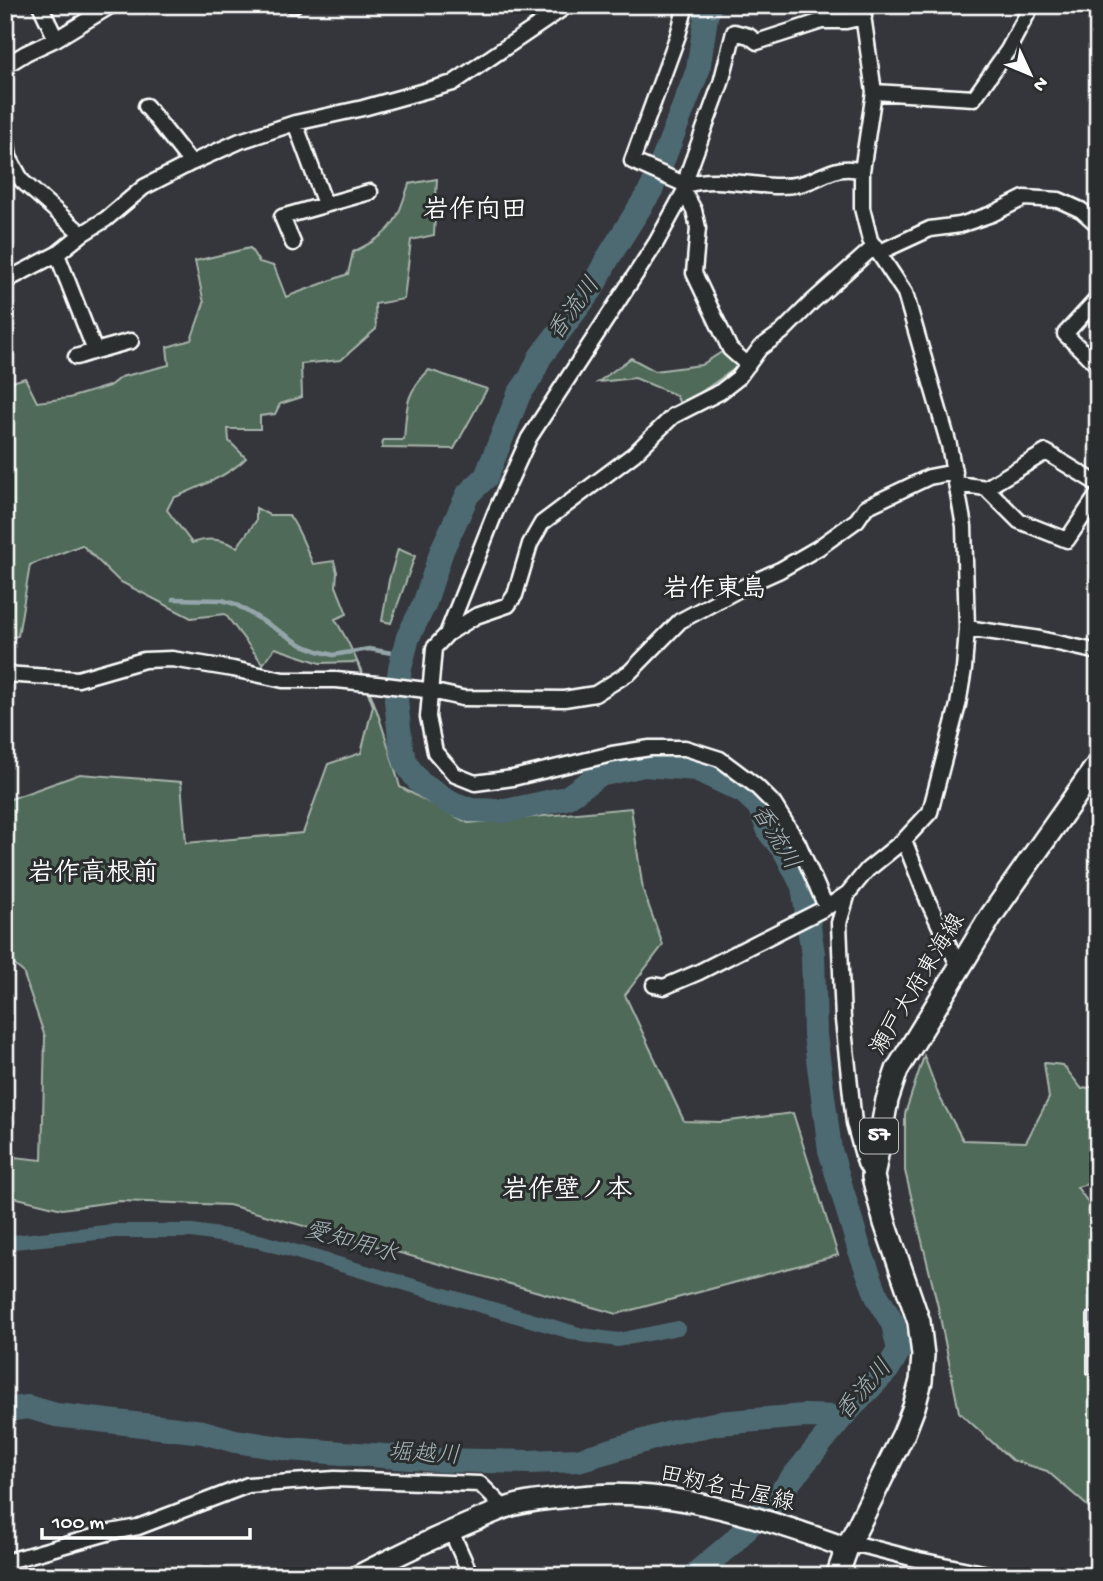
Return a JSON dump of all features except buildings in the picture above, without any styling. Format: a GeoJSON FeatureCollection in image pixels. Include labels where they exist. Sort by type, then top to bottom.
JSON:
{"type":"FeatureCollection","features":[{"type":"Feature","properties":{"kind":"main road","name":"瀬戸大府東海線"},"geometry":{"type":"LineString","coordinates":[[837,1576],[914,1407],[923,1355],[919,1322],[885,1223],[873,1177],[887,1100],[897,1070],[990,916],[1098,764]]}},
{"type":"Feature","properties":{"kind":"main road","name":"田籾名古屋線"},"geometry":{"type":"LineString","coordinates":[[357,1576],[504,1508],[544,1499],[616,1494],[652,1496],[725,1511],[848,1548]]}},
{"type":"Feature","properties":{"kind":"street"},"geometry":{"type":"LineString","coordinates":[[40,5],[56,39]]}},
{"type":"Feature","properties":{"kind":"street"},"geometry":{"type":"LineString","coordinates":[[5,66],[112,5]]}},
{"type":"Feature","properties":{"kind":"street"},"geometry":{"type":"LineString","coordinates":[[5,281],[57,254],[106,219],[144,187],[191,163],[240,141],[295,123],[363,108],[453,83],[568,5]]}},
{"type":"Feature","properties":{"kind":"street"},"geometry":{"type":"LineString","coordinates":[[686,5],[678,35],[632,162],[685,188],[698,228],[694,273],[730,349],[748,365]]}},
{"type":"Feature","properties":{"kind":"street"},"geometry":{"type":"LineString","coordinates":[[874,92],[974,98],[1008,50],[1032,5]]}},
{"type":"Feature","properties":{"kind":"street"},"geometry":{"type":"LineString","coordinates":[[447,634],[528,438],[544,411],[574,372],[656,243],[685,188],[721,83],[734,32],[749,36],[757,42],[822,21],[846,21],[864,11],[874,92],[862,171],[862,208],[870,240],[905,293],[928,366],[957,478],[964,526],[967,628],[958,705],[930,812],[904,840],[867,870],[848,893],[699,972],[664,987],[654,985]]}},
{"type":"Feature","properties":{"kind":"street"},"geometry":{"type":"LineString","coordinates":[[146,106],[191,163]]}},
{"type":"Feature","properties":{"kind":"street"},"geometry":{"type":"LineString","coordinates":[[295,123],[325,205]]}},
{"type":"Feature","properties":{"kind":"street"},"geometry":{"type":"LineString","coordinates":[[5,130],[9,157],[22,181],[82,234]]}},
{"type":"Feature","properties":{"kind":"street"},"geometry":{"type":"LineString","coordinates":[[685,188],[698,181],[762,185],[800,184],[849,167],[862,171]]}},
{"type":"Feature","properties":{"kind":"street"},"geometry":{"type":"LineString","coordinates":[[293,243],[282,217],[370,192]]}},
{"type":"Feature","properties":{"kind":"street"},"geometry":{"type":"LineString","coordinates":[[826,907],[797,843],[773,803],[756,786],[720,759],[685,748],[650,748],[612,754],[513,778],[475,783],[455,775],[435,752],[428,717],[434,648],[447,634],[476,617],[508,605],[515,595],[530,544],[542,523],[634,454],[673,416],[720,392],[738,378],[760,348],[782,332],[850,268],[877,249],[930,229],[960,225],[992,214],[1024,198],[1059,200],[1081,210],[1098,225]]}},
{"type":"Feature","properties":{"kind":"street"},"geometry":{"type":"LineString","coordinates":[[57,254],[95,351]]}},
{"type":"Feature","properties":{"kind":"street"},"geometry":{"type":"LineString","coordinates":[[1098,298],[1065,334],[1098,366]]}},
{"type":"Feature","properties":{"kind":"street"},"geometry":{"type":"LineString","coordinates":[[76,357],[131,341]]}},
{"type":"Feature","properties":{"kind":"street"},"geometry":{"type":"LineString","coordinates":[[986,488],[1046,452],[1098,484]]}},
{"type":"Feature","properties":{"kind":"street"},"geometry":{"type":"LineString","coordinates":[[5,674],[78,679],[144,660],[172,659],[233,668],[283,680],[336,680],[429,690],[462,698],[564,699],[595,694],[630,672],[680,621],[818,548],[857,520],[866,507],[929,477],[957,478],[986,488],[1018,521],[1067,540],[1098,494]]}},
{"type":"Feature","properties":{"kind":"street"},"geometry":{"type":"LineString","coordinates":[[967,628],[1040,639],[1098,652]]}},
{"type":"Feature","properties":{"kind":"street"},"geometry":{"type":"LineString","coordinates":[[904,840],[928,901],[959,967]]}},
{"type":"Feature","properties":{"kind":"street"},"geometry":{"type":"LineString","coordinates":[[848,893],[839,923],[843,1020],[854,1124],[865,1163],[873,1177]]}},
{"type":"Feature","properties":{"kind":"street"},"geometry":{"type":"LineString","coordinates":[[5,1562],[138,1527],[248,1485],[284,1481],[335,1479],[480,1484],[504,1508]]}},
{"type":"Feature","properties":{"kind":"street"},"geometry":{"type":"LineString","coordinates":[[451,1531],[471,1576]]}},
{"type":"Feature","properties":{"kind":"street"},"geometry":{"type":"LineString","coordinates":[[848,1548],[861,1545],[987,1575],[1026,1576]]}},
{"type":"Feature","properties":{"kind":"green space"},"geometry":{"type":"Polygon","coordinates":[[[437,179],[434,235],[411,240],[404,299],[375,304],[376,329],[341,360],[301,364],[302,397],[280,404],[275,414],[260,416],[260,429],[228,429],[229,441],[246,458],[222,476],[173,498],[167,510],[192,543],[215,540],[237,547],[256,521],[256,508],[269,515],[288,515],[313,564],[334,561],[337,572],[336,586],[347,614],[335,619],[346,638],[365,679],[400,787],[468,823],[631,808],[643,890],[663,945],[625,995],[684,1121],[721,1122],[793,1113],[838,1255],[617,1314],[229,1205],[119,1201],[62,1209],[5,1195],[5,1156],[42,1160],[45,1037],[23,972],[5,957],[5,801],[80,774],[181,782],[186,843],[303,833],[328,764],[361,753],[373,706],[357,662],[320,663],[275,648],[263,664],[225,614],[191,618],[119,581],[82,545],[30,565],[18,636],[5,639],[5,376],[9,383],[25,378],[37,402],[69,398],[109,386],[121,377],[169,365],[167,347],[191,340],[204,303],[195,261],[250,248],[259,262],[274,266],[286,297],[348,274],[353,252],[385,233],[396,219],[409,184],[437,179]]]}},
{"type":"Feature","properties":{"kind":"green space"},"geometry":{"type":"Polygon","coordinates":[[[725,350],[740,365],[681,406],[676,395],[635,378],[598,382],[631,358],[655,371],[701,365],[725,350]]]}},
{"type":"Feature","properties":{"kind":"green space"},"geometry":{"type":"Polygon","coordinates":[[[429,370],[487,389],[454,449],[382,448],[383,440],[404,440],[408,402],[415,387],[429,370]]]}},
{"type":"Feature","properties":{"kind":"green space"},"geometry":{"type":"Polygon","coordinates":[[[398,549],[415,556],[391,623],[382,621],[398,549]]]}},
{"type":"Feature","properties":{"kind":"green space"},"geometry":{"type":"Polygon","coordinates":[[[924,1056],[939,1096],[963,1140],[1026,1142],[1049,1098],[1044,1063],[1063,1065],[1082,1089],[1098,1085],[1098,1181],[1077,1187],[1098,1216],[1098,1515],[1047,1471],[1012,1460],[959,1412],[938,1307],[905,1171],[905,1114],[924,1056]]]}},
{"type":"Feature","properties":{"kind":"waterway","name":"香流川"},"geometry":{"type":"LineString","coordinates":[[693,1576],[732,1543],[777,1497],[842,1417],[888,1369],[899,1350],[893,1324],[877,1296],[859,1248],[830,1150],[815,1035],[813,954],[803,886],[786,853],[770,833],[759,806],[744,792],[696,769],[644,765],[599,775],[566,798],[506,811],[471,810],[447,801],[420,783],[406,764],[401,747],[396,700],[408,637],[424,605],[442,550],[468,494],[486,477],[519,394],[540,357],[591,290],[652,188],[698,70],[710,5]]}},
{"type":"Feature","properties":{"kind":"waterway"},"geometry":{"type":"LineString","coordinates":[[173,599],[222,600],[235,604],[302,645],[333,655],[369,649],[403,655]]}},
{"type":"Feature","properties":{"kind":"waterway","name":"愛知用水"},"geometry":{"type":"LineString","coordinates":[[5,1243],[115,1231],[192,1231],[259,1241],[582,1335],[618,1340],[678,1328]]}},
{"type":"Feature","properties":{"kind":"waterway","name":"堀越川"},"geometry":{"type":"LineString","coordinates":[[5,1410],[28,1407],[56,1415],[203,1432],[235,1441],[288,1449],[439,1460],[529,1462],[578,1460],[674,1432],[719,1423],[804,1416],[842,1417]]}},
{"type":"Feature","properties":{"kind":"district","name":"岩作向田"},"geometry":{"type":"Point","coordinates":[475,212]}},
{"type":"Feature","properties":{"kind":"district","name":"岩作東島"},"geometry":{"type":"Point","coordinates":[715,591]}},
{"type":"Feature","properties":{"kind":"district","name":"岩作高根前"},"geometry":{"type":"Point","coordinates":[93,875]}},
{"type":"Feature","properties":{"kind":"district","name":"岩作壁ノ本"},"geometry":{"type":"Point","coordinates":[567,1192]}}]}
